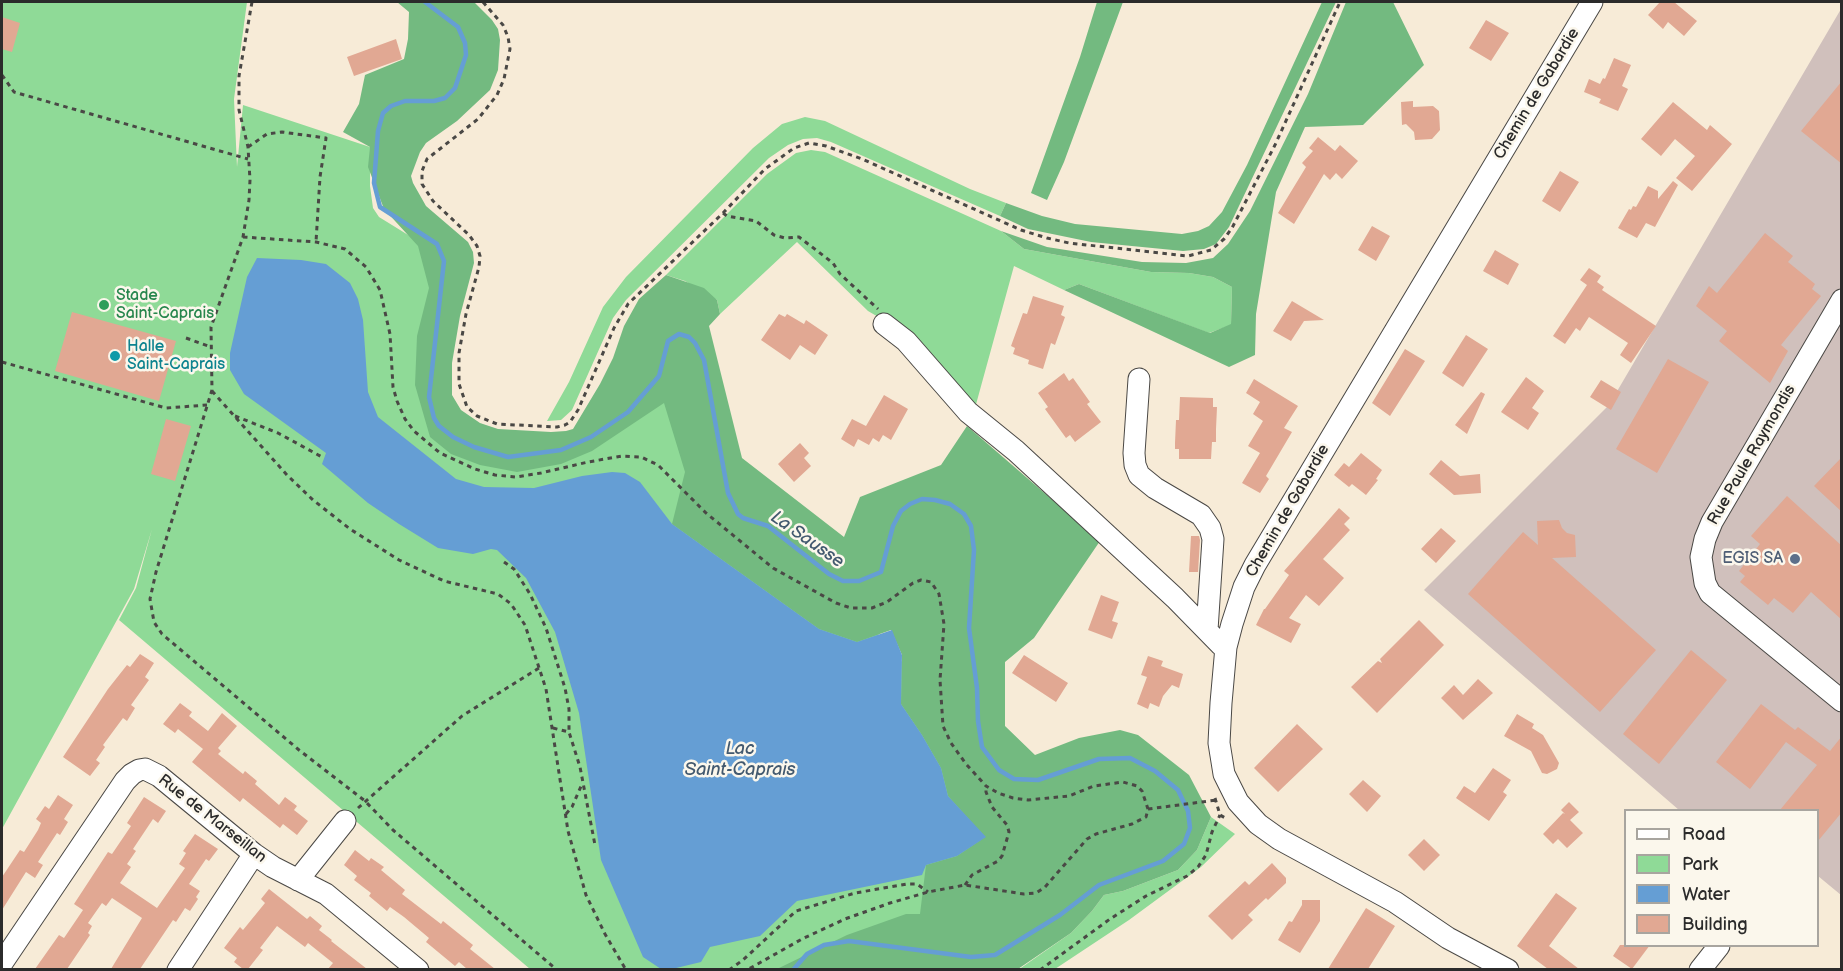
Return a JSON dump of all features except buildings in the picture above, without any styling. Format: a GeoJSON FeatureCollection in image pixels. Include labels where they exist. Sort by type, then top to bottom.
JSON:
{"type":"FeatureCollection","features":[{"type":"Feature","properties":{"kind":"street","name":"Chemin de Gabardie"},"geometry":{"type":"LineString","coordinates":[[1508,969],[1448,938],[1395,902],[1267,832],[1247,814],[1231,790],[1224,774],[1220,756],[1221,702],[1226,647],[1241,596],[1255,566],[1592,2]]}},
{"type":"Feature","properties":{"kind":"street","name":"Rue Paule Raymondis"},"geometry":{"type":"LineString","coordinates":[[1842,300],[1712,522],[1701,556],[1705,583],[1710,593],[1842,701]]}},
{"type":"Feature","properties":{"kind":"street"},"geometry":{"type":"LineString","coordinates":[[884,324],[906,341],[968,411],[1025,459],[1221,645],[1226,647]]}},
{"type":"Feature","properties":{"kind":"street"},"geometry":{"type":"LineString","coordinates":[[1139,378],[1134,453],[1139,475],[1155,488],[1201,515],[1210,528],[1213,539],[1207,630]]}},
{"type":"Feature","properties":{"kind":"street","name":"Rue de Marseillan"},"geometry":{"type":"LineString","coordinates":[[2,963],[126,781],[139,770],[145,769],[159,776],[254,854],[279,870],[326,894],[418,969]]}},
{"type":"Feature","properties":{"kind":"street"},"geometry":{"type":"LineString","coordinates":[[298,880],[345,821]]}},
{"type":"Feature","properties":{"kind":"street"},"geometry":{"type":"LineString","coordinates":[[178,969],[254,854]]}},
{"type":"Feature","properties":{"kind":"street"},"geometry":{"type":"LineString","coordinates":[[1701,969],[1718,947]]}},
{"type":"Feature","properties":{"kind":"path"},"geometry":{"type":"LineString","coordinates":[[252,2],[239,76],[239,110],[248,147],[249,200],[243,237],[211,327],[212,390],[156,572],[150,599],[153,622],[162,634],[299,750],[366,801],[401,837],[557,969]]}},
{"type":"Feature","properties":{"kind":"path"},"geometry":{"type":"LineString","coordinates":[[483,2],[503,25],[508,37],[510,50],[504,79],[488,108],[478,119],[427,159],[422,171],[422,184],[433,201],[469,235],[477,246],[480,256],[459,353],[459,384],[467,407],[477,416],[497,424],[557,427],[570,422],[578,410],[614,328],[628,304],[723,213],[765,169],[794,148],[809,143],[826,146],[862,159],[1021,230],[1047,238],[1069,243],[1176,255],[1200,254],[1211,250],[1224,239],[1232,228],[1275,145],[1340,2]]}},
{"type":"Feature","properties":{"kind":"path"},"geometry":{"type":"LineString","coordinates":[[2,75],[14,92],[248,159]]}},
{"type":"Feature","properties":{"kind":"path"},"geometry":{"type":"LineString","coordinates":[[248,147],[267,134],[282,132],[326,138],[320,177],[316,242]]}},
{"type":"Feature","properties":{"kind":"path"},"geometry":{"type":"LineString","coordinates":[[723,213],[756,221],[774,235],[785,238],[799,237],[833,263],[840,274],[877,309],[884,324]]}},
{"type":"Feature","properties":{"kind":"path"},"geometry":{"type":"LineString","coordinates":[[243,237],[316,242],[345,249],[366,267],[380,290],[387,323],[393,387],[397,401],[405,419],[414,431],[440,453],[475,469],[495,475],[516,477],[622,456],[641,457],[658,465],[706,513],[773,568],[836,603],[851,608],[872,608],[887,602],[913,583],[921,580],[931,582],[939,594],[944,624],[940,680],[943,726],[951,743],[966,764],[986,786],[998,793],[1028,800],[1069,796],[1094,786],[1123,782],[1137,786],[1142,791],[1150,809]]}},
{"type":"Feature","properties":{"kind":"path"},"geometry":{"type":"LineString","coordinates":[[186,338],[211,347]]}},
{"type":"Feature","properties":{"kind":"path"},"geometry":{"type":"LineString","coordinates":[[2,362],[170,408],[207,405]]}},
{"type":"Feature","properties":{"kind":"path"},"geometry":{"type":"LineString","coordinates":[[212,390],[293,481],[350,529],[399,560],[444,581],[498,594],[511,604],[525,625],[546,689],[568,831],[586,895],[605,934],[626,969]]}},
{"type":"Feature","properties":{"kind":"path"},"geometry":{"type":"LineString","coordinates":[[233,416],[278,433],[322,457]]}},
{"type":"Feature","properties":{"kind":"path"},"geometry":{"type":"LineString","coordinates":[[504,562],[514,569],[530,594],[546,628],[565,688],[569,732],[583,782],[595,845]]}},
{"type":"Feature","properties":{"kind":"path"},"geometry":{"type":"LineString","coordinates":[[345,821],[462,717],[538,668]]}},
{"type":"Feature","properties":{"kind":"path"},"geometry":{"type":"LineString","coordinates":[[553,728],[569,732]]}},
{"type":"Feature","properties":{"kind":"path"},"geometry":{"type":"LineString","coordinates":[[566,814],[572,807],[583,782]]}},
{"type":"Feature","properties":{"kind":"path"},"geometry":{"type":"LineString","coordinates":[[965,885],[972,875],[998,861],[1002,856],[1009,832],[1007,825],[992,807],[986,786]]}},
{"type":"Feature","properties":{"kind":"path"},"geometry":{"type":"LineString","coordinates":[[1150,809],[1214,800]]}},
{"type":"Feature","properties":{"kind":"path"},"geometry":{"type":"LineString","coordinates":[[747,969],[792,944],[845,919],[928,892],[965,885],[1024,894],[1036,893],[1045,887],[1087,839],[1096,834],[1143,820],[1150,809]]}},
{"type":"Feature","properties":{"kind":"path"},"geometry":{"type":"LineString","coordinates":[[1040,969],[1110,919],[1198,867],[1206,855],[1212,832],[1220,815]]}},
{"type":"Feature","properties":{"kind":"path"},"geometry":{"type":"LineString","coordinates":[[729,969],[743,960],[796,911],[855,893],[907,884],[917,884],[928,892]]}},
{"type":"Feature","properties":{"kind":"shaded area"},"geometry":{"type":"Polygon","coordinates":[[[1841,9],[1841,895],[1819,877],[1819,809],[1678,809],[1424,590],[1609,405],[1841,9]]]}},
{"type":"Feature","properties":{"kind":"green space"},"geometry":{"type":"Polygon","coordinates":[[[2,2],[247,2],[234,99],[237,167],[243,105],[370,147],[370,186],[373,208],[379,217],[413,238],[435,264],[421,405],[514,463],[663,385],[710,436],[971,743],[1180,818],[809,969],[530,969],[119,620],[136,588],[152,529],[134,589],[2,829],[2,2]]]}},
{"type":"Feature","properties":{"kind":"green space"},"geometry":{"type":"Polygon","coordinates":[[[397,2],[474,2],[492,20],[498,29],[500,40],[498,70],[490,90],[457,121],[426,143],[411,176],[426,206],[468,242],[473,252],[474,263],[460,316],[452,363],[452,395],[461,410],[480,423],[498,429],[551,432],[573,429],[600,384],[613,358],[624,326],[639,299],[666,275],[704,288],[717,300],[720,314],[709,326],[742,458],[844,537],[860,497],[941,465],[967,426],[1100,541],[1034,638],[1005,662],[1005,726],[1035,755],[1079,738],[1120,730],[1138,735],[1189,775],[1211,817],[1197,850],[1178,870],[1123,891],[1104,895],[1071,933],[1018,969],[777,969],[847,935],[906,914],[920,914],[926,865],[957,856],[985,837],[948,796],[941,768],[901,704],[902,655],[891,630],[857,642],[819,629],[672,524],[685,472],[664,403],[592,451],[561,464],[517,472],[480,465],[451,454],[430,437],[415,385],[417,336],[429,288],[418,246],[384,209],[368,167],[370,147],[343,132],[359,104],[365,75],[404,59],[408,39],[409,12],[397,2]]]}},
{"type":"Feature","properties":{"kind":"green space"},"geometry":{"type":"Polygon","coordinates":[[[1097,2],[1123,2],[1064,162],[1047,200],[1031,193],[1080,57],[1097,2]]]}},
{"type":"Feature","properties":{"kind":"green space"},"geometry":{"type":"Polygon","coordinates":[[[1322,2],[1336,2],[1229,227],[1216,244],[1204,249],[1183,251],[1091,242],[1028,229],[1000,216],[1006,203],[1042,216],[1075,224],[1182,234],[1209,226],[1222,212],[1247,165],[1322,2]]]}},
{"type":"Feature","properties":{"kind":"green space"},"geometry":{"type":"Polygon","coordinates":[[[1346,2],[1393,2],[1424,65],[1363,125],[1305,127],[1276,192],[1256,314],[1255,355],[1229,367],[1064,290],[1079,284],[1210,333],[1231,324],[1232,287],[1213,277],[1189,273],[1151,272],[1024,249],[1001,231],[1047,247],[1142,262],[1186,263],[1213,258],[1228,244],[1250,211],[1308,94],[1346,2]]]}},
{"type":"Feature","properties":{"kind":"green space"},"geometry":{"type":"Polygon","coordinates":[[[805,117],[825,121],[970,189],[1006,203],[1000,216],[831,142],[817,138],[803,139],[788,145],[769,158],[626,300],[613,318],[572,410],[561,420],[547,421],[569,382],[603,307],[626,277],[753,148],[782,124],[805,117]]]}},
{"type":"Feature","properties":{"kind":"green space"},"geometry":{"type":"Polygon","coordinates":[[[811,150],[825,152],[1001,231],[1024,249],[1151,272],[1189,273],[1213,277],[1232,287],[1231,325],[1209,333],[1079,284],[1064,290],[1014,266],[975,408],[904,332],[868,311],[797,242],[720,314],[717,300],[685,281],[666,275],[767,174],[796,153],[811,150]]]}},
{"type":"Feature","properties":{"kind":"green space"},"geometry":{"type":"Polygon","coordinates":[[[1211,817],[1235,834],[1201,867],[1129,920],[1055,969],[1018,970],[1071,933],[1104,895],[1123,891],[1178,870],[1197,850],[1211,817]]]}},
{"type":"Feature","properties":{"kind":"water","name":"Lac Saint-Caprais"},"geometry":{"type":"Polygon","coordinates":[[[257,258],[301,260],[326,264],[350,283],[358,299],[363,320],[368,392],[378,417],[456,479],[484,487],[534,488],[582,476],[612,472],[625,473],[640,482],[672,524],[819,629],[857,642],[892,630],[902,655],[901,704],[941,768],[948,796],[986,837],[957,856],[926,865],[922,875],[797,901],[760,936],[710,947],[701,962],[672,969],[661,969],[643,957],[601,860],[579,713],[555,632],[526,578],[497,550],[491,549],[473,554],[438,548],[399,524],[368,503],[322,464],[326,453],[244,394],[230,370],[230,353],[247,277],[257,258]]]}},
{"type":"Feature","properties":{"kind":"waterway","name":"La Sausse"},"geometry":{"type":"LineString","coordinates":[[425,2],[458,27],[465,43],[466,55],[455,88],[445,98],[434,101],[405,101],[391,106],[383,113],[378,131],[374,183],[380,207],[437,244],[444,261],[429,397],[434,418],[439,426],[453,437],[474,447],[508,457],[561,450],[591,437],[628,412],[659,376],[668,341],[679,334],[689,337],[704,360],[728,493],[738,514],[743,518],[768,526],[829,574],[843,581],[859,581],[881,572],[893,526],[901,511],[910,504],[922,499],[935,500],[950,504],[964,514],[971,526],[974,550],[969,628],[977,688],[978,721],[982,747],[999,770],[1014,779],[1038,780],[1099,759],[1130,758],[1155,771],[1178,790],[1188,811],[1190,828],[1184,844],[1163,861],[1099,885],[1060,915],[995,955],[971,957],[849,941],[824,945],[807,954],[793,970]]}},
{"type":"Feature","properties":{"kind":"place","name":"Stade Saint-Caprais"},"geometry":{"type":"Point","coordinates":[104,305]}},
{"type":"Feature","properties":{"kind":"place","name":"Halle Saint-Caprais"},"geometry":{"type":"Point","coordinates":[115,356]}},
{"type":"Feature","properties":{"kind":"place","name":"EGIS SA"},"geometry":{"type":"Point","coordinates":[1795,559]}}]}
